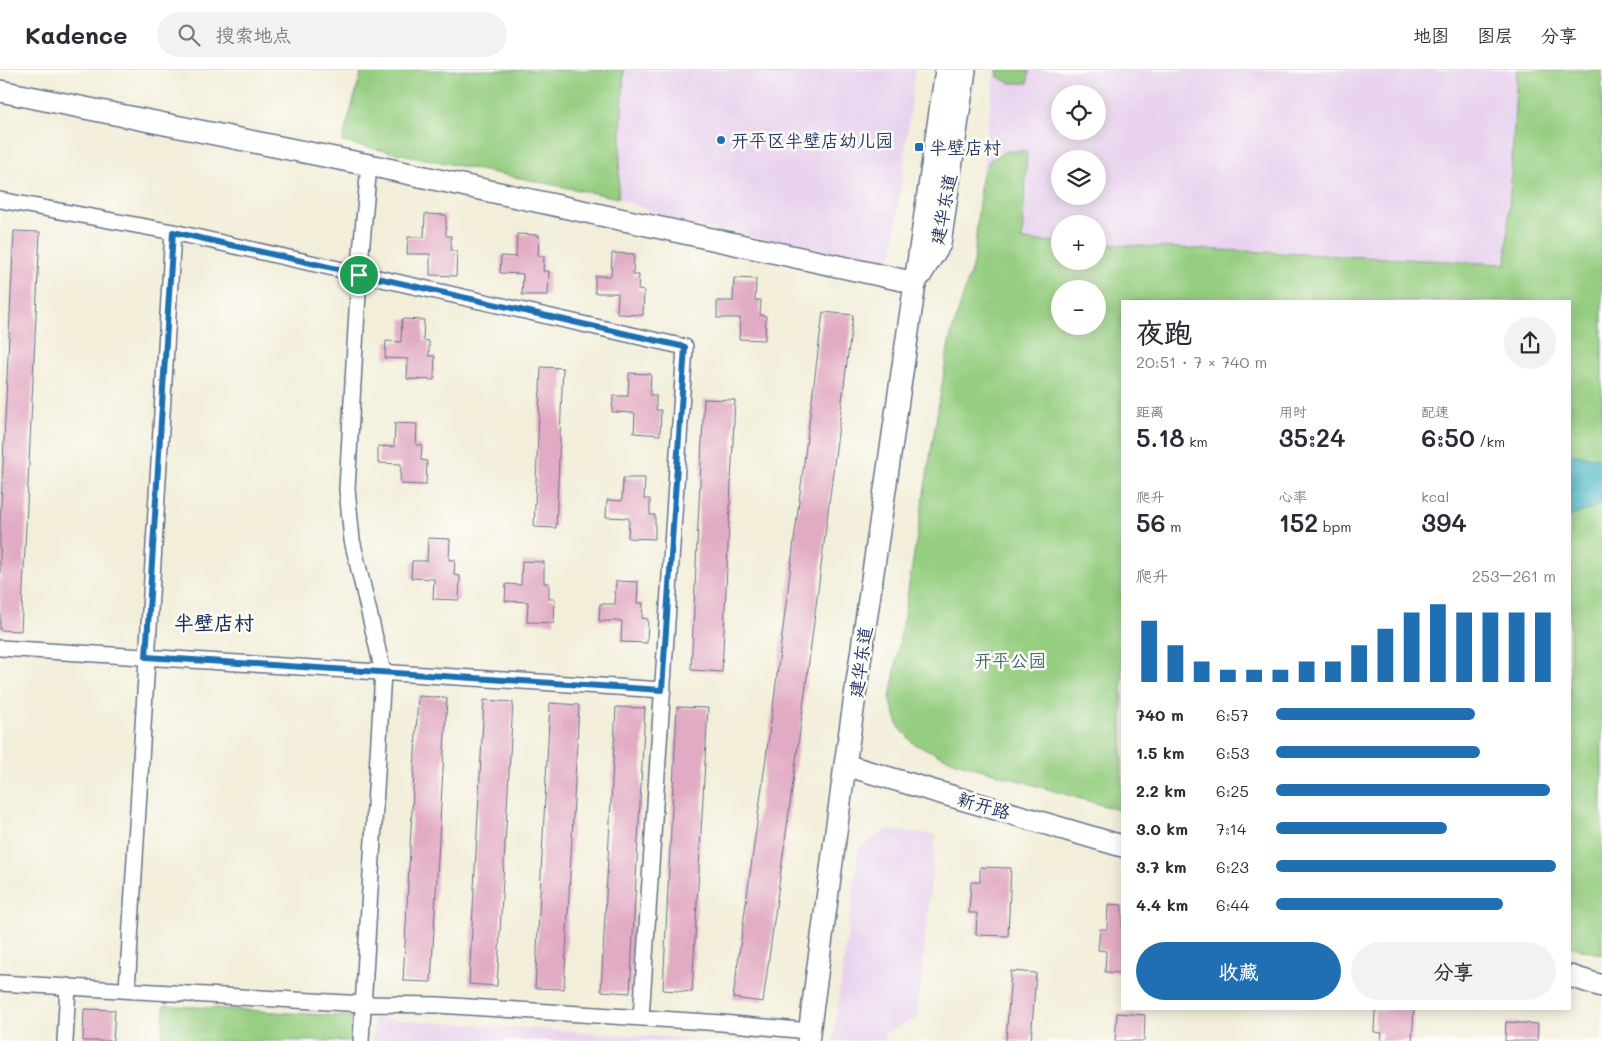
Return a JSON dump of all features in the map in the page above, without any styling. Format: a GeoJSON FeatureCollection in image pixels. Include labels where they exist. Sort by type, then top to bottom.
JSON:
{"type":"FeatureCollection","features":[{"type":"Feature","properties":{"kind":"main road","name":"建华东道"},"geometry":{"type":"LineString","coordinates":[[808,1036],[845,765],[946,70]]}},
{"type":"Feature","properties":{"kind":"main road","name":"建华东道"},"geometry":{"type":"LineString","coordinates":[[916,283],[940,244],[965,70]]}},
{"type":"Feature","properties":{"kind":"main road"},"geometry":{"type":"LineString","coordinates":[[0,90],[369,165],[916,283]]}},
{"type":"Feature","properties":{"kind":"main road","name":"新开路"},"geometry":{"type":"LineString","coordinates":[[845,765],[1121,846]]}},
{"type":"Feature","properties":{"kind":"main road"},"geometry":{"type":"LineString","coordinates":[[1571,976],[1602,986]]}},
{"type":"Feature","properties":{"kind":"street"},"geometry":{"type":"LineString","coordinates":[[361,1041],[383,672],[352,540],[347,504],[359,275],[369,165]]}},
{"type":"Feature","properties":{"kind":"street"},"geometry":{"type":"LineString","coordinates":[[0,200],[173,232],[685,347],[641,1018]]}},
{"type":"Feature","properties":{"kind":"street"},"geometry":{"type":"LineString","coordinates":[[127,990],[173,232]]}},
{"type":"Feature","properties":{"kind":"street"},"geometry":{"type":"LineString","coordinates":[[0,648],[662,690]]}},
{"type":"Feature","properties":{"kind":"street"},"geometry":{"type":"LineString","coordinates":[[0,983],[363,1004],[438,1005],[641,1018],[808,1036]]}},
{"type":"Feature","properties":{"kind":"street"},"geometry":{"type":"LineString","coordinates":[[65,1041],[68,986]]}},
{"type":"Feature","properties":{"kind":"shaded area"},"geometry":{"type":"Polygon","coordinates":[[[624,70],[915,70],[893,254],[883,263],[677,222],[618,198],[624,70]]]}},
{"type":"Feature","properties":{"kind":"shaded area"},"geometry":{"type":"Polygon","coordinates":[[[995,70],[997,70],[998,78],[1027,83],[1029,70],[1517,70],[1506,264],[1106,244],[1106,215],[1051,215],[1051,242],[1022,240],[1027,151],[1005,151],[990,160],[981,178],[995,70]]]}},
{"type":"Feature","properties":{"kind":"shaded area"},"geometry":{"type":"Polygon","coordinates":[[[886,830],[936,835],[917,1018],[886,1032],[884,1041],[833,1041],[859,848],[886,830]]]}},
{"type":"Feature","properties":{"kind":"shaded area"},"geometry":{"type":"Polygon","coordinates":[[[374,1018],[506,1027],[718,1041],[372,1041],[374,1018]]]}},
{"type":"Feature","properties":{"kind":"green space"},"geometry":{"type":"Polygon","coordinates":[[[362,70],[624,70],[618,198],[342,142],[362,70]]]}},
{"type":"Feature","properties":{"kind":"green space"},"geometry":{"type":"Polygon","coordinates":[[[997,70],[1029,70],[1028,83],[1011,83],[998,77],[997,70]]]}},
{"type":"Feature","properties":{"kind":"green space","name":"开平公园"},"geometry":{"type":"Polygon","coordinates":[[[1517,70],[1602,70],[1602,955],[1571,946],[1571,300],[1121,300],[1121,811],[956,762],[914,744],[899,727],[890,700],[949,342],[974,261],[981,178],[990,160],[1006,151],[1027,151],[1022,240],[1051,242],[1051,270],[1106,270],[1106,244],[1506,264],[1517,70]]]}},
{"type":"Feature","properties":{"kind":"green space"},"geometry":{"type":"Polygon","coordinates":[[[164,1005],[354,1017],[352,1041],[162,1041],[164,1005]]]}},
{"type":"Feature","properties":{"kind":"water"},"geometry":{"type":"Polygon","coordinates":[[[1571,454],[1602,459],[1602,504],[1571,517],[1571,454]]]}},
{"type":"Feature","properties":{"kind":"building"},"geometry":{"type":"Polygon","coordinates":[[[425,214],[446,215],[446,236],[451,236],[451,251],[457,251],[456,276],[430,275],[430,254],[407,254],[408,237],[424,237],[425,214]]]}},
{"type":"Feature","properties":{"kind":"building"},"geometry":{"type":"Polygon","coordinates":[[[14,231],[40,232],[21,631],[0,630],[0,525],[14,231]]]}},
{"type":"Feature","properties":{"kind":"building"},"geometry":{"type":"Polygon","coordinates":[[[517,234],[539,235],[538,256],[544,256],[543,271],[549,271],[548,295],[522,295],[523,274],[500,273],[501,256],[516,257],[517,234]]]}},
{"type":"Feature","properties":{"kind":"building"},"geometry":{"type":"Polygon","coordinates":[[[612,253],[634,254],[633,275],[639,275],[638,290],[644,291],[643,315],[617,314],[618,293],[595,293],[595,276],[611,276],[612,253]]]}},
{"type":"Feature","properties":{"kind":"building"},"geometry":{"type":"Polygon","coordinates":[[[734,278],[756,279],[755,300],[761,300],[760,315],[766,316],[765,340],[739,339],[740,318],[717,318],[717,301],[733,301],[734,278]]]}},
{"type":"Feature","properties":{"kind":"building"},"geometry":{"type":"Polygon","coordinates":[[[823,312],[853,315],[802,716],[763,1002],[733,998],[774,699],[823,312]]]}},
{"type":"Feature","properties":{"kind":"building"},"geometry":{"type":"Polygon","coordinates":[[[402,319],[424,320],[423,340],[429,341],[429,356],[435,356],[434,380],[407,379],[408,359],[385,358],[386,341],[401,342],[402,319]]]}},
{"type":"Feature","properties":{"kind":"building"},"geometry":{"type":"Polygon","coordinates":[[[541,367],[563,368],[556,528],[534,527],[541,367]]]}},
{"type":"Feature","properties":{"kind":"building"},"geometry":{"type":"Polygon","coordinates":[[[629,373],[651,374],[650,395],[656,395],[656,410],[661,410],[660,435],[634,433],[635,413],[612,412],[613,396],[628,396],[629,373]]]}},
{"type":"Feature","properties":{"kind":"building"},"geometry":{"type":"Polygon","coordinates":[[[704,399],[735,400],[722,672],[691,670],[704,399]]]}},
{"type":"Feature","properties":{"kind":"building"},"geometry":{"type":"Polygon","coordinates":[[[395,423],[417,424],[416,445],[422,445],[421,460],[427,461],[426,485],[400,484],[401,464],[378,463],[378,446],[394,447],[395,423]]]}},
{"type":"Feature","properties":{"kind":"building"},"geometry":{"type":"Polygon","coordinates":[[[623,478],[645,478],[644,499],[650,499],[650,515],[655,515],[655,539],[628,538],[629,518],[606,517],[607,500],[622,501],[623,478]]]}},
{"type":"Feature","properties":{"kind":"building"},"geometry":{"type":"Polygon","coordinates":[[[428,538],[450,539],[449,560],[455,560],[454,575],[460,576],[459,600],[433,599],[434,579],[411,578],[412,561],[427,561],[428,538]]]}},
{"type":"Feature","properties":{"kind":"building"},"geometry":{"type":"Polygon","coordinates":[[[522,561],[544,562],[544,583],[549,583],[549,599],[555,599],[554,623],[527,622],[528,602],[505,601],[506,584],[521,585],[522,561]]]}},
{"type":"Feature","properties":{"kind":"building"},"geometry":{"type":"Polygon","coordinates":[[[616,581],[638,582],[637,603],[643,603],[642,618],[648,619],[647,643],[621,642],[622,621],[599,621],[600,604],[615,604],[616,581]]]}},
{"type":"Feature","properties":{"kind":"building"},"geometry":{"type":"Polygon","coordinates":[[[418,696],[447,698],[431,982],[403,981],[418,696]]]}},
{"type":"Feature","properties":{"kind":"building"},"geometry":{"type":"Polygon","coordinates":[[[484,700],[513,702],[497,986],[469,984],[484,700]]]}},
{"type":"Feature","properties":{"kind":"building"},"geometry":{"type":"Polygon","coordinates":[[[550,703],[579,705],[564,989],[535,988],[550,703]]]}},
{"type":"Feature","properties":{"kind":"building"},"geometry":{"type":"Polygon","coordinates":[[[616,707],[645,708],[630,993],[601,991],[616,707]]]}},
{"type":"Feature","properties":{"kind":"building"},"geometry":{"type":"Polygon","coordinates":[[[677,707],[708,708],[692,992],[663,990],[677,707]]]}},
{"type":"Feature","properties":{"kind":"building"},"geometry":{"type":"Polygon","coordinates":[[[980,867],[1011,868],[1008,936],[976,935],[977,913],[969,913],[971,882],[980,882],[980,867]]]}},
{"type":"Feature","properties":{"kind":"building"},"geometry":{"type":"Polygon","coordinates":[[[1108,904],[1121,905],[1121,973],[1105,972],[1106,951],[1098,950],[1100,929],[1107,929],[1108,904]]]}},
{"type":"Feature","properties":{"kind":"building"},"geometry":{"type":"Polygon","coordinates":[[[1011,971],[1036,973],[1031,1041],[1006,1041],[1011,971]]]}},
{"type":"Feature","properties":{"kind":"building"},"geometry":{"type":"Polygon","coordinates":[[[84,1009],[115,1010],[113,1041],[83,1041],[84,1009]]]}},
{"type":"Feature","properties":{"kind":"building"},"geometry":{"type":"Polygon","coordinates":[[[1414,1010],[1412,1041],[1381,1041],[1382,1033],[1374,1032],[1375,1011],[1414,1010]]]}},
{"type":"Feature","properties":{"kind":"building"},"geometry":{"type":"Polygon","coordinates":[[[1117,1013],[1145,1015],[1144,1041],[1115,1041],[1117,1013]]]}},
{"type":"Feature","properties":{"kind":"building"},"geometry":{"type":"Polygon","coordinates":[[[1506,1022],[1538,1024],[1537,1041],[1505,1041],[1506,1022]]]}},
{"type":"Feature","properties":{"kind":"place","name":"开平区半壁店幼儿园"},"geometry":{"type":"Point","coordinates":[721,140]}},
{"type":"Feature","properties":{"kind":"place","name":"半壁店村"},"geometry":{"type":"Point","coordinates":[919,147]}},
{"type":"Feature","properties":{"kind":"district","name":"半壁店村"},"geometry":{"type":"Point","coordinates":[214,622]}},
{"type":"Feature","properties":{"kind":"route"},"geometry":{"type":"LineString","coordinates":[[173,232],[359,275],[685,347],[662,690],[146,657],[173,232]]}}]}
